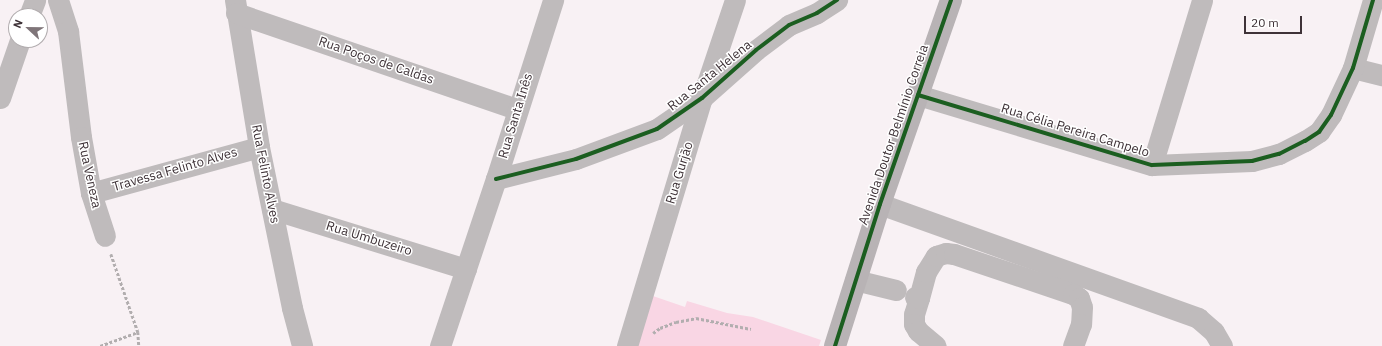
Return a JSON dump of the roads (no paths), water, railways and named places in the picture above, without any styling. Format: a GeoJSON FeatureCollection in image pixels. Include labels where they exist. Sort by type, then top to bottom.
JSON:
{"type":"FeatureCollection","features":[{"type":"Feature","properties":{"kind":"main road","name":"Avenida Doutor Belmínio Correia"},"geometry":{"type":"LineString","coordinates":[[835,346],[880,204],[951,0]]}},
{"type":"Feature","properties":{"kind":"street","name":"Rua Veneza"},"geometry":{"type":"LineString","coordinates":[[58,0],[68,31],[81,137],[91,193],[105,236]]}},
{"type":"Feature","properties":{"kind":"street","name":"Rua Santa Inês"},"geometry":{"type":"LineString","coordinates":[[440,346],[554,0]]}},
{"type":"Feature","properties":{"kind":"street","name":"Rua Gurjão"},"geometry":{"type":"LineString","coordinates":[[628,346],[702,98],[735,0]]}},
{"type":"Feature","properties":{"kind":"street","name":"Rua Santa Helena"},"geometry":{"type":"LineString","coordinates":[[496,179],[576,159],[657,129],[702,98],[756,50],[789,25],[817,12],[837,0]]}},
{"type":"Feature","properties":{"kind":"street"},"geometry":{"type":"LineString","coordinates":[[1152,165],[1202,0]]}},
{"type":"Feature","properties":{"kind":"street","name":"Rua Célia Pereira Campelo"},"geometry":{"type":"LineString","coordinates":[[918,95],[1152,165],[1252,161],[1279,154],[1319,132],[1331,115],[1353,68],[1373,0]]}},
{"type":"Feature","properties":{"kind":"street","name":"Rua Poços de Caldas"},"geometry":{"type":"LineString","coordinates":[[235,7],[517,109]]}},
{"type":"Feature","properties":{"kind":"street","name":"Rua Felinto Alves"},"geometry":{"type":"LineString","coordinates":[[235,7],[259,146],[292,308],[302,346]]}},
{"type":"Feature","properties":{"kind":"street"},"geometry":{"type":"LineString","coordinates":[[0,98],[17,48]]}},
{"type":"Feature","properties":{"kind":"street"},"geometry":{"type":"LineString","coordinates":[[1353,68],[1382,76]]}},
{"type":"Feature","properties":{"kind":"street","name":"Travessa Felinto Alves"},"geometry":{"type":"LineString","coordinates":[[91,193],[259,146]]}},
{"type":"Feature","properties":{"kind":"street"},"geometry":{"type":"LineString","coordinates":[[880,204],[1198,318],[1214,332],[1222,346]]}},
{"type":"Feature","properties":{"kind":"street","name":"Rua Umbuzeiro"},"geometry":{"type":"LineString","coordinates":[[272,209],[466,269]]}},
{"type":"Feature","properties":{"kind":"street"},"geometry":{"type":"LineString","coordinates":[[936,346],[918,331],[914,324],[914,314],[910,295],[936,256],[946,253],[954,254],[1073,294],[1078,298],[1082,307],[1081,324],[1073,346]]}},
{"type":"Feature","properties":{"kind":"street"},"geometry":{"type":"LineString","coordinates":[[856,280],[910,295]]}}]}
